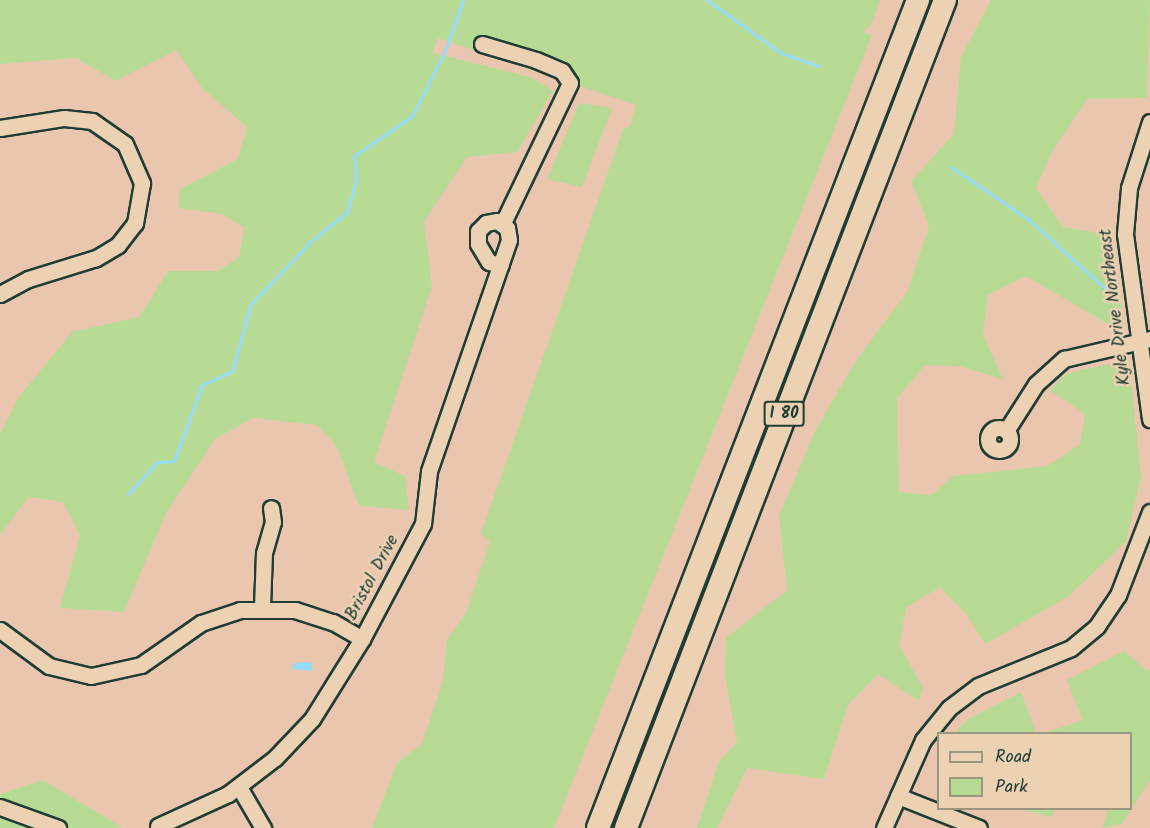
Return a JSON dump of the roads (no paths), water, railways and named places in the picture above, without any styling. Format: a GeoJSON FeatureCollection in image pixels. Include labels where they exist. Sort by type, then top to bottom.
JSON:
{"type":"FeatureCollection","features":[{"type":"Feature","properties":{"kind":"highway","name":"I 80"},"geometry":{"type":"LineString","coordinates":[[598,828],[918,0]]}},
{"type":"Feature","properties":{"kind":"highway","name":"I 80"},"geometry":{"type":"LineString","coordinates":[[626,828],[945,0]]}},
{"type":"Feature","properties":{"kind":"street"},"geometry":{"type":"LineString","coordinates":[[482,44],[536,60],[562,71],[570,83],[502,225],[497,221],[486,223],[478,231],[478,244],[489,262],[501,265]]}},
{"type":"Feature","properties":{"kind":"street"},"geometry":{"type":"LineString","coordinates":[[0,128],[64,118],[92,121],[125,144],[138,168],[142,191],[135,223],[107,253],[28,279],[0,294]]}},
{"type":"Feature","properties":{"kind":"street","name":"Kyle Drive Northeast"},"geometry":{"type":"LineString","coordinates":[[1150,122],[1126,208],[1127,254],[1144,340],[1150,419]]}},
{"type":"Feature","properties":{"kind":"street","name":"Bristol Drive"},"geometry":{"type":"LineString","coordinates":[[158,826],[211,804],[239,787],[275,758],[312,719],[362,639],[423,524],[429,471],[509,240],[507,228],[502,225]]}},
{"type":"Feature","properties":{"kind":"street"},"geometry":{"type":"LineString","coordinates":[[1006,431],[1036,384],[1059,363],[1076,355],[1144,340]]}},
{"type":"Feature","properties":{"kind":"street"},"geometry":{"type":"LineString","coordinates":[[262,607],[264,553],[273,522],[271,507]]}},
{"type":"Feature","properties":{"kind":"street"},"geometry":{"type":"LineString","coordinates":[[884,828],[923,740],[949,708],[978,686],[1071,648],[1097,626],[1118,595],[1150,512]]}},
{"type":"Feature","properties":{"kind":"street"},"geometry":{"type":"LineString","coordinates":[[0,630],[49,666],[77,675],[110,675],[141,665],[201,623],[240,610],[262,607],[315,614],[362,639]]}},
{"type":"Feature","properties":{"kind":"street"},"geometry":{"type":"LineString","coordinates":[[239,787],[263,828]]}},
{"type":"Feature","properties":{"kind":"street"},"geometry":{"type":"LineString","coordinates":[[898,796],[979,828]]}},
{"type":"Feature","properties":{"kind":"street"},"geometry":{"type":"LineString","coordinates":[[0,807],[58,828]]}},
{"type":"Feature","properties":{"kind":"water"},"geometry":{"type":"Polygon","coordinates":[[[311,662],[312,671],[292,669],[294,663],[311,662]]]}},
{"type":"Feature","properties":{"kind":"waterway"},"geometry":{"type":"LineString","coordinates":[[128,494],[157,462],[174,461],[202,385],[232,371],[251,304],[309,243],[347,212],[356,180],[354,156],[412,116],[446,48],[463,0]]}},
{"type":"Feature","properties":{"kind":"waterway"},"geometry":{"type":"LineString","coordinates":[[707,0],[781,53],[819,66]]}},
{"type":"Feature","properties":{"kind":"waterway"},"geometry":{"type":"LineString","coordinates":[[951,167],[1029,220],[1109,292]]}}]}
